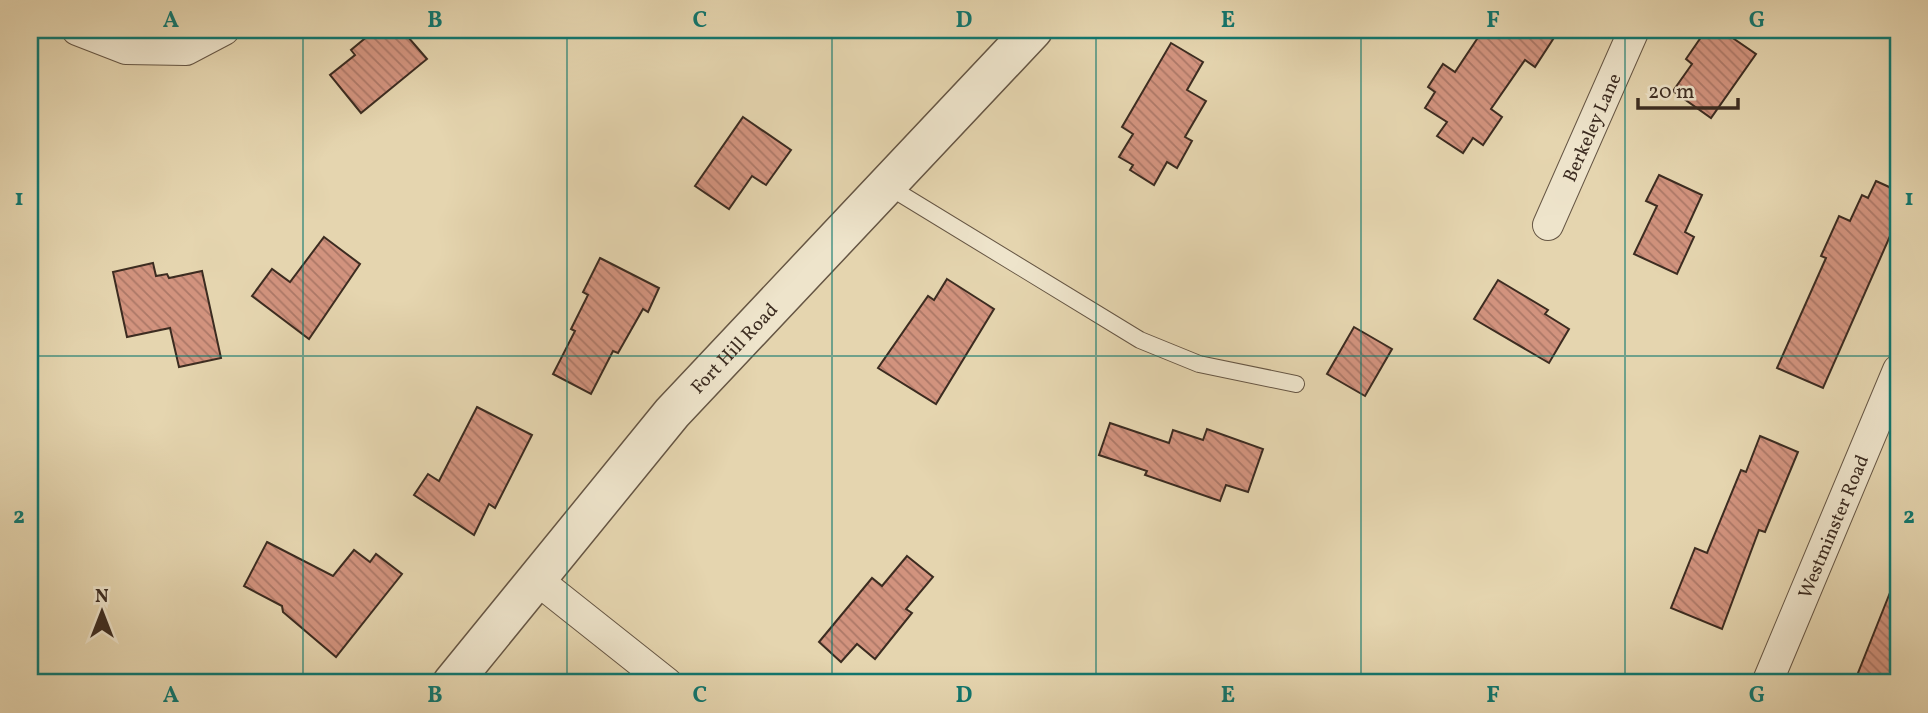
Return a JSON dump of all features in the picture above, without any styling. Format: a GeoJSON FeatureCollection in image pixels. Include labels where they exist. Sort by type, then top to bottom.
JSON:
{"type":"FeatureCollection","features":[{"type":"Feature","properties":{"kind":"street"},"geometry":{"type":"LineString","coordinates":[[77,30],[126,49],[186,50],[224,30]]}},
{"type":"Feature","properties":{"kind":"street","name":"Fort Hill Road"},"geometry":{"type":"LineString","coordinates":[[452,683],[672,413],[1032,30]]}},
{"type":"Feature","properties":{"kind":"street","name":"Berkeley Lane"},"geometry":{"type":"LineString","coordinates":[[1548,225],[1634,30]]}},
{"type":"Feature","properties":{"kind":"street","name":"Westminster Road"},"geometry":{"type":"LineString","coordinates":[[1767,683],[1898,370]]}},
{"type":"Feature","properties":{"kind":"street"},"geometry":{"type":"LineString","coordinates":[[536,579],[667,683]]}},
{"type":"Feature","properties":{"kind":"lane"},"geometry":{"type":"LineString","coordinates":[[886,185],[1140,340],[1199,364],[1296,384]]}},
{"type":"Feature","properties":{"kind":"building"},"geometry":{"type":"Polygon","coordinates":[[[375,30],[402,30],[427,59],[361,113],[330,75],[355,55],[351,50],[375,30]]]}},
{"type":"Feature","properties":{"kind":"building"},"geometry":{"type":"Polygon","coordinates":[[[1483,30],[1559,30],[1535,67],[1525,60],[1491,109],[1502,117],[1483,145],[1473,138],[1463,153],[1437,136],[1447,122],[1425,108],[1435,92],[1428,87],[1443,64],[1455,72],[1483,30]]]}},
{"type":"Feature","properties":{"kind":"building"},"geometry":{"type":"Polygon","coordinates":[[[1706,30],[1721,30],[1756,54],[1711,118],[1673,91],[1692,64],[1686,59],[1706,30]]]}},
{"type":"Feature","properties":{"kind":"building"},"geometry":{"type":"Polygon","coordinates":[[[1171,43],[1203,62],[1187,90],[1206,101],[1185,137],[1192,141],[1177,168],[1167,162],[1154,185],[1130,170],[1133,165],[1119,157],[1133,134],[1122,127],[1171,43]]]}},
{"type":"Feature","properties":{"kind":"building"},"geometry":{"type":"Polygon","coordinates":[[[743,117],[791,150],[766,185],[752,176],[729,209],[695,186],[743,117]]]}},
{"type":"Feature","properties":{"kind":"building"},"geometry":{"type":"Polygon","coordinates":[[[1659,175],[1702,195],[1685,232],[1694,237],[1677,274],[1634,254],[1657,206],[1646,201],[1659,175]]]}},
{"type":"Feature","properties":{"kind":"building"},"geometry":{"type":"Polygon","coordinates":[[[1876,181],[1898,191],[1898,218],[1823,388],[1777,368],[1826,258],[1821,256],[1839,216],[1850,221],[1862,195],[1868,198],[1876,181]]]}},
{"type":"Feature","properties":{"kind":"building"},"geometry":{"type":"Polygon","coordinates":[[[324,237],[360,264],[309,339],[252,296],[272,269],[290,282],[324,237]]]}},
{"type":"Feature","properties":{"kind":"building"},"geometry":{"type":"Polygon","coordinates":[[[600,258],[659,288],[648,312],[643,309],[618,353],[613,351],[591,394],[553,374],[575,331],[571,329],[588,295],[583,292],[600,258]]]}},
{"type":"Feature","properties":{"kind":"building"},"geometry":{"type":"Polygon","coordinates":[[[153,263],[156,276],[167,274],[169,278],[202,271],[221,358],[179,367],[170,328],[127,337],[113,272],[153,263]]]}},
{"type":"Feature","properties":{"kind":"building"},"geometry":{"type":"Polygon","coordinates":[[[947,279],[994,309],[936,404],[878,368],[928,296],[934,300],[947,279]]]}},
{"type":"Feature","properties":{"kind":"building"},"geometry":{"type":"Polygon","coordinates":[[[1498,280],[1548,310],[1545,314],[1569,329],[1549,363],[1474,319],[1498,280]]]}},
{"type":"Feature","properties":{"kind":"building"},"geometry":{"type":"Polygon","coordinates":[[[1354,327],[1392,349],[1365,396],[1327,374],[1354,327]]]}},
{"type":"Feature","properties":{"kind":"building"},"geometry":{"type":"Polygon","coordinates":[[[477,407],[532,435],[495,508],[489,504],[474,535],[414,495],[428,474],[439,481],[477,407]]]}},
{"type":"Feature","properties":{"kind":"building"},"geometry":{"type":"Polygon","coordinates":[[[1110,423],[1169,443],[1173,430],[1203,440],[1207,429],[1263,449],[1248,492],[1226,485],[1220,501],[1145,475],[1147,471],[1099,455],[1110,423]]]}},
{"type":"Feature","properties":{"kind":"building"},"geometry":{"type":"Polygon","coordinates":[[[1760,436],[1798,452],[1765,532],[1759,530],[1722,629],[1671,608],[1695,548],[1707,553],[1741,470],[1746,472],[1760,436]]]}},
{"type":"Feature","properties":{"kind":"building"},"geometry":{"type":"Polygon","coordinates":[[[267,542],[333,576],[354,550],[370,562],[376,554],[402,574],[336,657],[283,612],[282,606],[244,586],[267,542]]]}},
{"type":"Feature","properties":{"kind":"building"},"geometry":{"type":"Polygon","coordinates":[[[907,556],[933,577],[906,609],[912,613],[875,659],[857,644],[841,662],[819,642],[872,578],[882,586],[907,556]]]}},
{"type":"Feature","properties":{"kind":"building"},"geometry":{"type":"Polygon","coordinates":[[[1897,575],[1898,663],[1890,683],[1854,683],[1897,575]]]}}]}
